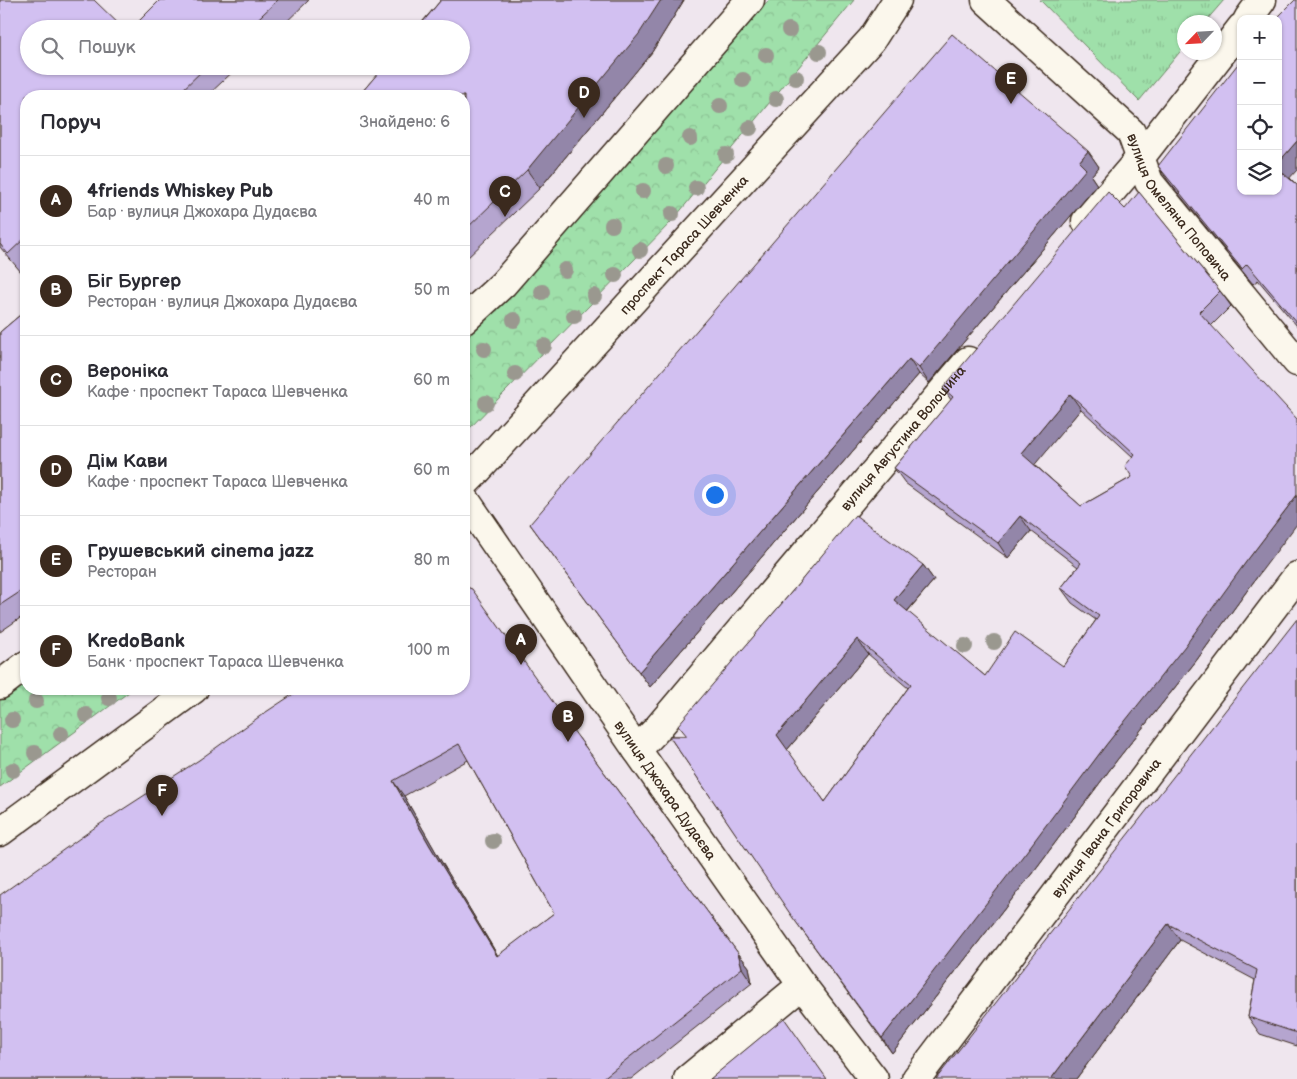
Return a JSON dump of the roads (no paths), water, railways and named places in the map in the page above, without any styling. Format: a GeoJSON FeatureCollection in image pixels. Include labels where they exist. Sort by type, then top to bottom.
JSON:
{"type":"FeatureCollection","features":[{"type":"Feature","properties":{"kind":"street"},"geometry":{"type":"LineString","coordinates":[[470,314],[503,284],[750,0]]}},
{"type":"Feature","properties":{"kind":"street","name":"проспект Тараса Шевченка"},"geometry":{"type":"LineString","coordinates":[[470,478],[872,39],[897,0]]}},
{"type":"Feature","properties":{"kind":"street","name":"вулиця Омеляна Поповича"},"geometry":{"type":"LineString","coordinates":[[986,0],[1131,132],[1149,182],[1297,362]]}},
{"type":"Feature","properties":{"kind":"street"},"geometry":{"type":"LineString","coordinates":[[1251,15],[1262,0]]}},
{"type":"Feature","properties":{"kind":"street"},"geometry":{"type":"LineString","coordinates":[[1068,243],[1140,158],[1237,33]]}},
{"type":"Feature","properties":{"kind":"street","name":"вулиця Августина Волошина"},"geometry":{"type":"LineString","coordinates":[[637,750],[657,729],[984,342]]}},
{"type":"Feature","properties":{"kind":"street","name":"вулиця Джохара Дудаєва"},"geometry":{"type":"LineString","coordinates":[[470,507],[637,750],[802,985],[874,1079]]}},
{"type":"Feature","properties":{"kind":"street","name":"вулиця Івана Григоровича"},"geometry":{"type":"LineString","coordinates":[[916,1079],[1297,576]]}},
{"type":"Feature","properties":{"kind":"street"},"geometry":{"type":"LineString","coordinates":[[0,685],[20,670]]}},
{"type":"Feature","properties":{"kind":"street"},"geometry":{"type":"LineString","coordinates":[[0,832],[186,695]]}},
{"type":"Feature","properties":{"kind":"street"},"geometry":{"type":"LineString","coordinates":[[688,1079],[802,985]]}},
{"type":"Feature","properties":{"kind":"place","name":"Грушевський cinema jazz"},"geometry":{"type":"Point","coordinates":[1011,104]}},
{"type":"Feature","properties":{"kind":"place","name":"Дім Кави"},"geometry":{"type":"Point","coordinates":[584,118]}},
{"type":"Feature","properties":{"kind":"place","name":"Вероніка"},"geometry":{"type":"Point","coordinates":[505,217]}},
{"type":"Feature","properties":{"kind":"place","name":"4friends Whiskey Pub"},"geometry":{"type":"Point","coordinates":[521,665]}},
{"type":"Feature","properties":{"kind":"place","name":"Біг Бургер"},"geometry":{"type":"Point","coordinates":[568,742]}},
{"type":"Feature","properties":{"kind":"place","name":"KredoBank"},"geometry":{"type":"Point","coordinates":[162,816]}}]}
